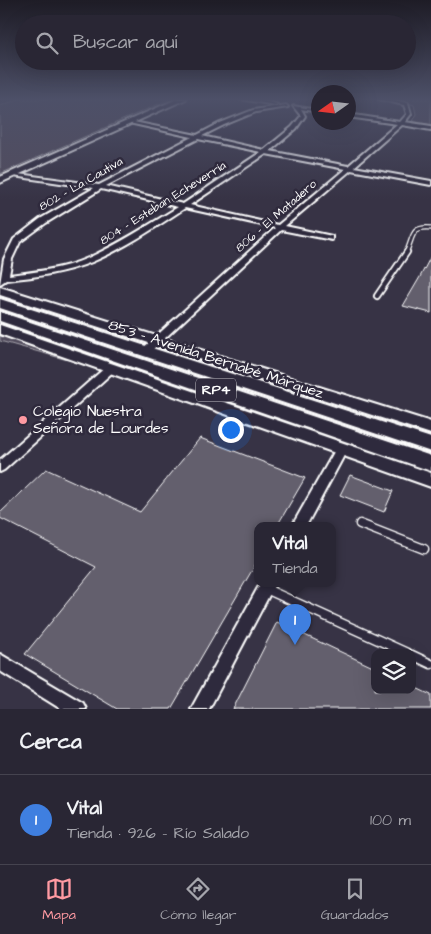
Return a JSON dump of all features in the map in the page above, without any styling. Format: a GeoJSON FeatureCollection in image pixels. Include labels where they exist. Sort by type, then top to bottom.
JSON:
{"type":"FeatureCollection","features":[{"type":"Feature","properties":{"kind":"main road","name":"853 - Avenida Bernabé Márquez"},"geometry":{"type":"LineString","coordinates":[[0,303],[152,345],[431,445]]}},
{"type":"Feature","properties":{"kind":"main road","name":"853 - Avenida Bernabé Márquez"},"geometry":{"type":"LineString","coordinates":[[0,316],[431,464]]}},
{"type":"Feature","properties":{"kind":"street"},"geometry":{"type":"LineString","coordinates":[[0,180],[108,132]]}},
{"type":"Feature","properties":{"kind":"street"},"geometry":{"type":"LineString","coordinates":[[173,132],[431,183]]}},
{"type":"Feature","properties":{"kind":"street","name":"802 - La Cautiva"},"geometry":{"type":"LineString","coordinates":[[1,283],[11,251],[25,233],[100,187],[204,132]]}},
{"type":"Feature","properties":{"kind":"street","name":"804 - Esteban Echeverría"},"geometry":{"type":"LineString","coordinates":[[1,283],[50,272],[91,259],[123,243],[266,152],[290,132]]}},
{"type":"Feature","properties":{"kind":"street","name":"806 - El Matadero"},"geometry":{"type":"LineString","coordinates":[[152,345],[280,227],[390,132]]}},
{"type":"Feature","properties":{"kind":"street"},"geometry":{"type":"LineString","coordinates":[[13,174],[100,187],[329,238]]}},
{"type":"Feature","properties":{"kind":"street","name":"853 - Avenida Bernabé Márquez"},"geometry":{"type":"LineString","coordinates":[[1,283],[152,345],[431,428]]}},
{"type":"Feature","properties":{"kind":"street"},"geometry":{"type":"LineString","coordinates":[[0,329],[431,480]]}},
{"type":"Feature","properties":{"kind":"street"},"geometry":{"type":"LineString","coordinates":[[0,467],[111,368]]}},
{"type":"Feature","properties":{"kind":"street"},"geometry":{"type":"LineString","coordinates":[[301,522],[342,448]]}},
{"type":"Feature","properties":{"kind":"street"},"geometry":{"type":"LineString","coordinates":[[200,709],[266,587]]}},
{"type":"Feature","properties":{"kind":"street"},"geometry":{"type":"LineString","coordinates":[[0,662],[77,709]]}},
{"type":"Feature","properties":{"kind":"lane"},"geometry":{"type":"LineString","coordinates":[[376,296],[407,252],[415,230],[420,227],[431,228]]}},
{"type":"Feature","properties":{"kind":"lane"},"geometry":{"type":"LineString","coordinates":[[360,524],[424,549]]}},
{"type":"Feature","properties":{"kind":"lane"},"geometry":{"type":"LineString","coordinates":[[269,587],[398,649]]}},
{"type":"Feature","properties":{"kind":"lane"},"geometry":{"type":"LineString","coordinates":[[416,657],[431,664]]}},
{"type":"Feature","properties":{"kind":"shaded area"},"geometry":{"type":"Polygon","coordinates":[[[0,132],[95,132],[0,174],[0,132]]]}},
{"type":"Feature","properties":{"kind":"shaded area"},"geometry":{"type":"Polygon","coordinates":[[[0,333],[103,370],[0,341],[0,333]]]}},
{"type":"Feature","properties":{"kind":"building"},"geometry":{"type":"Polygon","coordinates":[[[431,256],[431,313],[403,306],[420,277],[431,256]]]}},
{"type":"Feature","properties":{"kind":"building"},"geometry":{"type":"Polygon","coordinates":[[[200,438],[305,478],[279,522],[254,522],[254,567],[171,709],[117,709],[25,654],[96,567],[0,518],[0,513],[46,469],[140,512],[200,438]]]}},
{"type":"Feature","properties":{"kind":"building"},"geometry":{"type":"Polygon","coordinates":[[[350,475],[393,491],[384,512],[340,495],[350,475]]]}},
{"type":"Feature","properties":{"kind":"building"},"geometry":{"type":"Polygon","coordinates":[[[277,622],[371,666],[371,694],[416,694],[416,688],[431,695],[431,709],[233,709],[277,622]]]}},
{"type":"Feature","properties":{"kind":"place","name":"Colegio Nuestra Señora de Lourdes"},"geometry":{"type":"Point","coordinates":[23,420]}},
{"type":"Feature","properties":{"kind":"place","name":"Vital"},"geometry":{"type":"Point","coordinates":[295,645]}}]}
